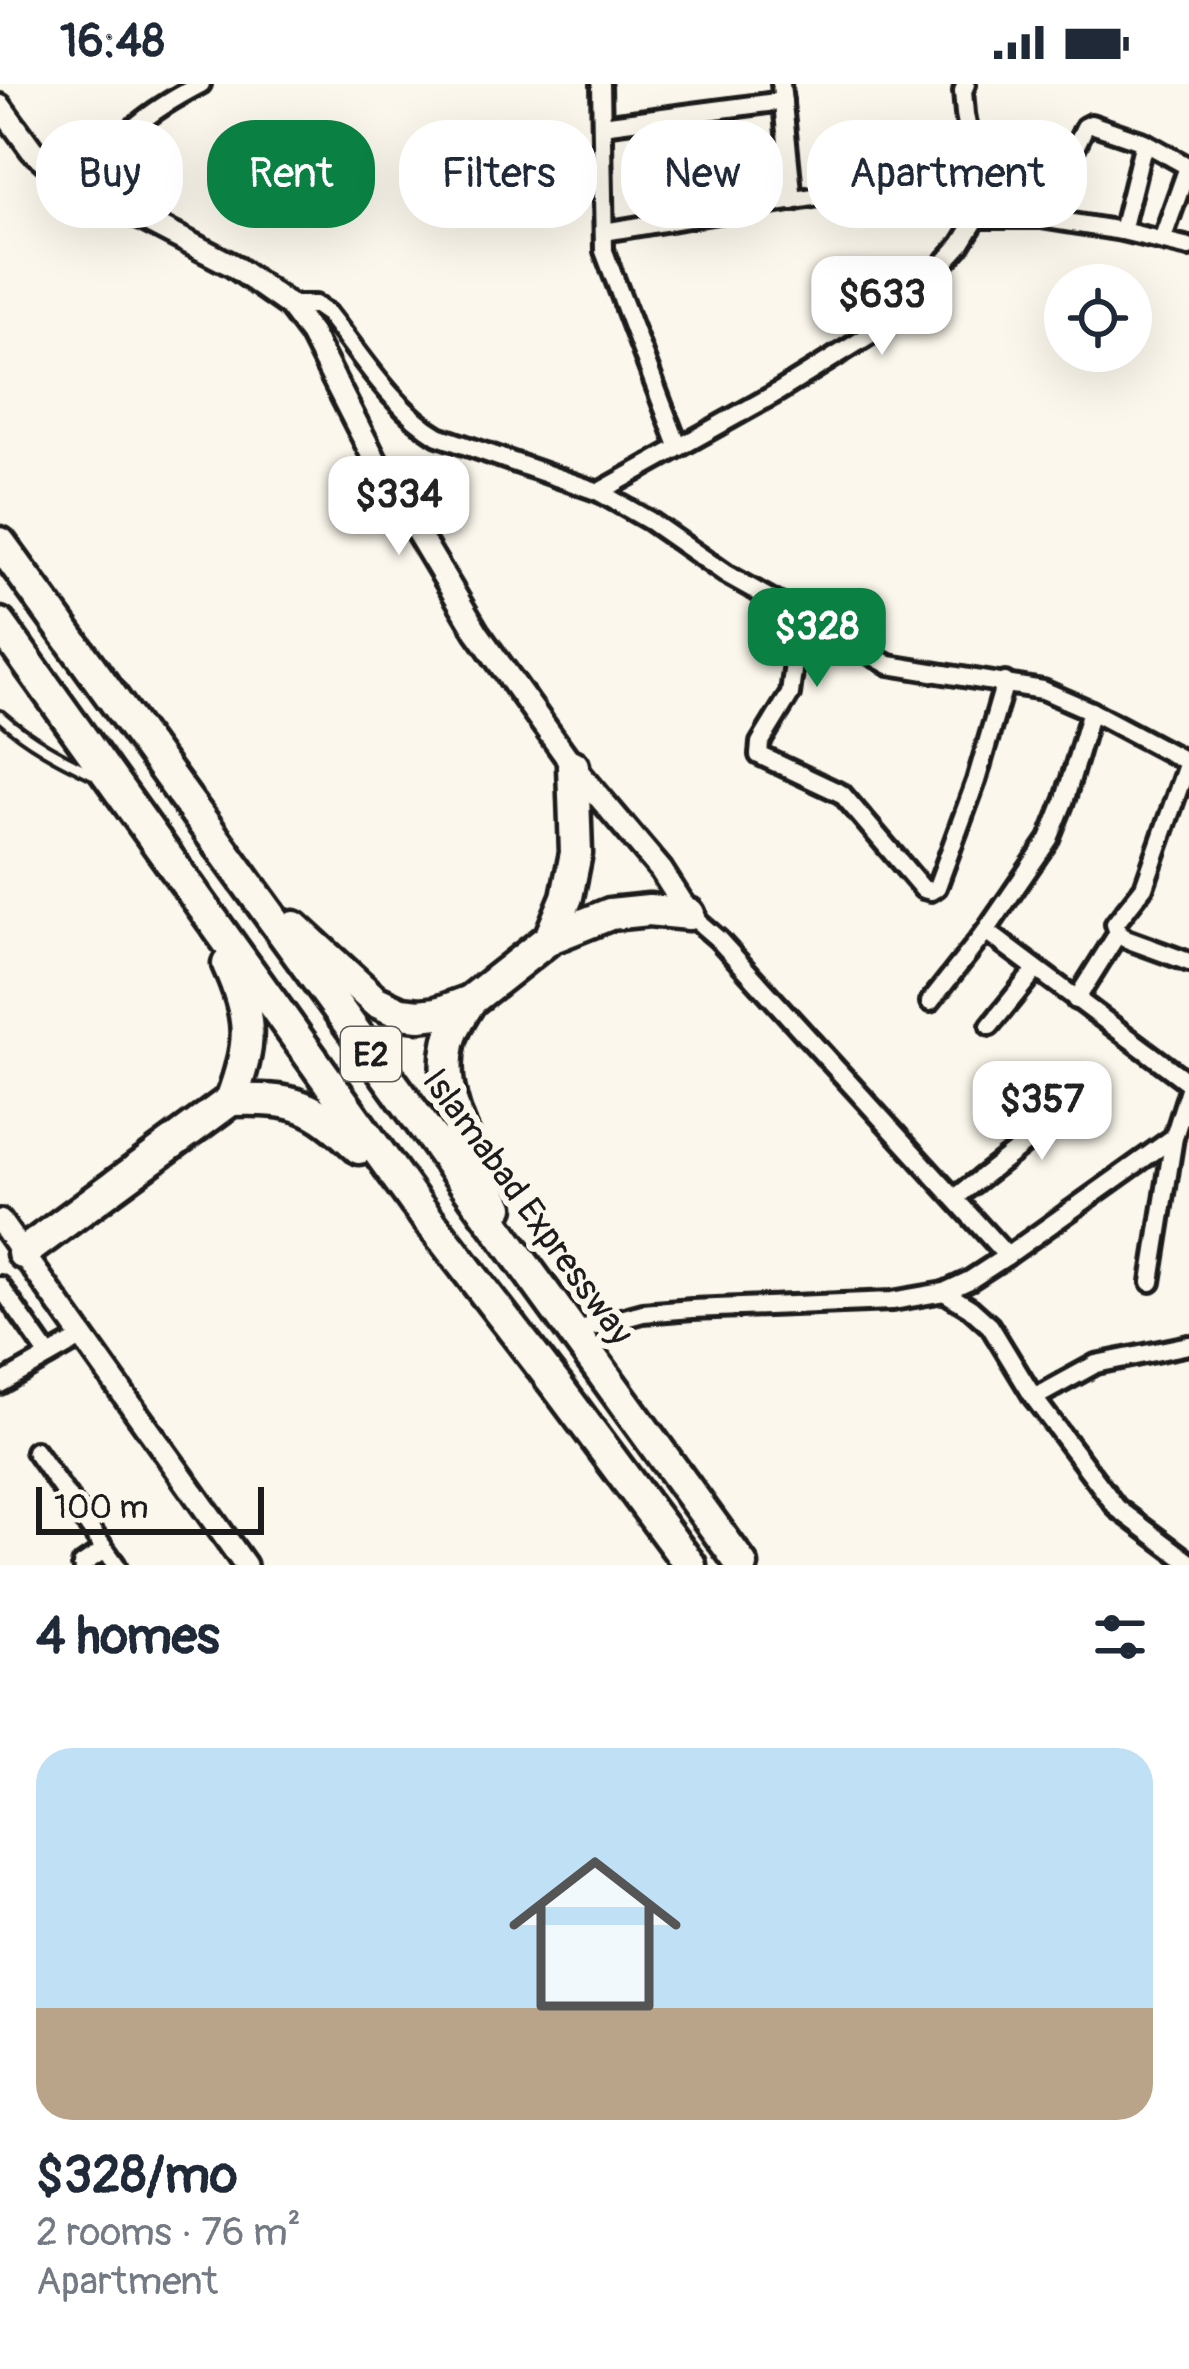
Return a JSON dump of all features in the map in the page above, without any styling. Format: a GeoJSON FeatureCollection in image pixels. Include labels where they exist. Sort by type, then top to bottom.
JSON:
{"type":"FeatureCollection","features":[{"type":"Feature","properties":{"kind":"highway","name":"Islamabad Expressway"},"geometry":{"type":"LineString","coordinates":[[0,543],[742,1565]]}},
{"type":"Feature","properties":{"kind":"highway","name":"E2"},"geometry":{"type":"LineString","coordinates":[[0,624],[414,1201],[690,1565]]}},
{"type":"Feature","properties":{"kind":"highway"},"geometry":{"type":"LineString","coordinates":[[550,938],[567,897],[576,853],[573,766]]}},
{"type":"Feature","properties":{"kind":"highway"},"geometry":{"type":"LineString","coordinates":[[249,887],[375,1001],[419,1015],[470,1001],[550,938],[610,914],[650,910],[689,914]]}},
{"type":"Feature","properties":{"kind":"highway"},"geometry":{"type":"LineString","coordinates":[[23,1253],[230,1100],[248,1037],[245,1006],[200,904]]}},
{"type":"Feature","properties":{"kind":"highway"},"geometry":{"type":"LineString","coordinates":[[470,1001],[449,1040],[447,1088],[522,1262]]}},
{"type":"Feature","properties":{"kind":"highway"},"geometry":{"type":"LineString","coordinates":[[230,1100],[288,1102],[316,1112],[414,1201]]}},
{"type":"Feature","properties":{"kind":"street"},"geometry":{"type":"LineString","coordinates":[[142,120],[200,84]]}},
{"type":"Feature","properties":{"kind":"street"},"geometry":{"type":"LineString","coordinates":[[601,84],[604,251],[678,446]]}},
{"type":"Feature","properties":{"kind":"street"},"geometry":{"type":"LineString","coordinates":[[966,84],[966,120]]}},
{"type":"Feature","properties":{"kind":"street"},"geometry":{"type":"LineString","coordinates":[[602,125],[783,93],[793,201]]}},
{"type":"Feature","properties":{"kind":"street"},"geometry":{"type":"LineString","coordinates":[[0,106],[36,153]]}},
{"type":"Feature","properties":{"kind":"street"},"geometry":{"type":"LineString","coordinates":[[1087,126],[1097,124],[1144,142],[1189,167],[1162,240]]}},
{"type":"Feature","properties":{"kind":"street"},"geometry":{"type":"LineString","coordinates":[[1122,231],[1144,142]]}},
{"type":"Feature","properties":{"kind":"street"},"geometry":{"type":"LineString","coordinates":[[604,232],[807,199]]}},
{"type":"Feature","properties":{"kind":"street"},"geometry":{"type":"LineString","coordinates":[[1087,225],[1189,247]]}},
{"type":"Feature","properties":{"kind":"street"},"geometry":{"type":"LineString","coordinates":[[159,228],[232,265],[289,305],[310,334],[379,468],[477,632],[573,766],[661,869],[689,914],[718,939],[1007,1256]]}},
{"type":"Feature","properties":{"kind":"street"},"geometry":{"type":"LineString","coordinates":[[599,492],[773,395],[889,323],[971,228]]}},
{"type":"Feature","properties":{"kind":"street"},"geometry":{"type":"LineString","coordinates":[[289,305],[315,305],[328,314],[404,409],[438,436],[599,492],[726,574],[889,665],[1043,690],[1188,763],[1144,887],[1115,924],[1126,939],[1189,962]]}},
{"type":"Feature","properties":{"kind":"street"},"geometry":{"type":"LineString","coordinates":[[800,617],[790,694],[760,743],[760,755],[842,794],[923,890],[937,886],[976,781],[1005,682]]}},
{"type":"Feature","properties":{"kind":"street"},"geometry":{"type":"LineString","coordinates":[[930,1002],[1049,839],[1066,799],[1091,711]]}},
{"type":"Feature","properties":{"kind":"street"},"geometry":{"type":"LineString","coordinates":[[986,931],[1189,1086],[1174,1137],[1151,1282]]}},
{"type":"Feature","properties":{"kind":"street"},"geometry":{"type":"LineString","coordinates":[[1076,1000],[1118,933]]}},
{"type":"Feature","properties":{"kind":"street"},"geometry":{"type":"LineString","coordinates":[[990,1026],[1036,969]]}},
{"type":"Feature","properties":{"kind":"street"},"geometry":{"type":"LineString","coordinates":[[955,1198],[1097,1087]]}},
{"type":"Feature","properties":{"kind":"street"},"geometry":{"type":"LineString","coordinates":[[573,1333],[643,1313],[892,1301],[944,1292],[1007,1256],[1174,1137]]}},
{"type":"Feature","properties":{"kind":"street"},"geometry":{"type":"LineString","coordinates":[[1170,1158],[1189,1163]]}},
{"type":"Feature","properties":{"kind":"street"},"geometry":{"type":"LineString","coordinates":[[0,1221],[245,1565]]}},
{"type":"Feature","properties":{"kind":"street"},"geometry":{"type":"LineString","coordinates":[[0,1286],[49,1357]]}},
{"type":"Feature","properties":{"kind":"street"},"geometry":{"type":"LineString","coordinates":[[944,1292],[991,1326],[1034,1398],[1117,1508],[1184,1552]]}},
{"type":"Feature","properties":{"kind":"street"},"geometry":{"type":"LineString","coordinates":[[0,1384],[82,1338]]}},
{"type":"Feature","properties":{"kind":"street"},"geometry":{"type":"LineString","coordinates":[[1034,1398],[1096,1364],[1189,1345]]}},
{"type":"Feature","properties":{"kind":"street"},"geometry":{"type":"LineString","coordinates":[[34,1451],[110,1557],[82,1565]]}},
{"type":"Feature","properties":{"kind":"lane"},"geometry":{"type":"LineString","coordinates":[[0,716],[51,754],[118,786]]}}]}
